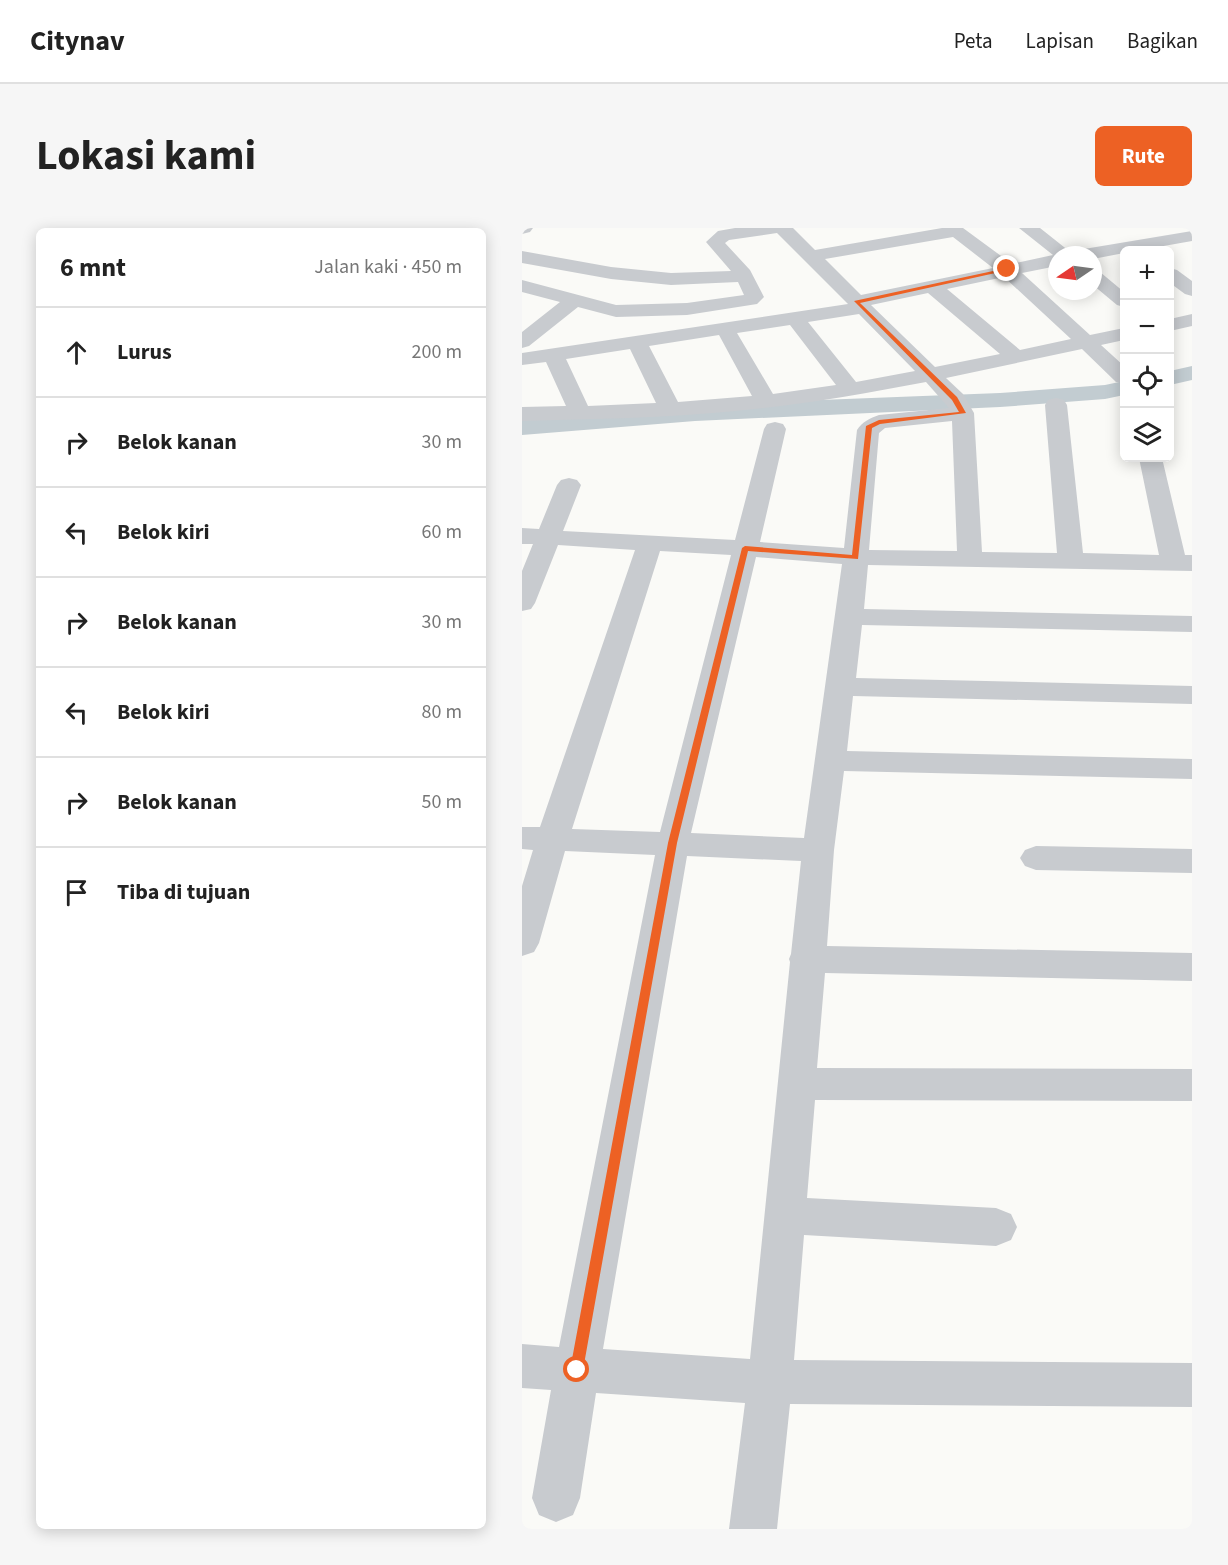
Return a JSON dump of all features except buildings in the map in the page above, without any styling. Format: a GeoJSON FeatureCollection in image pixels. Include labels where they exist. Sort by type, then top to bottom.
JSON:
{"type":"FeatureCollection","features":[{"type":"Feature","properties":{"kind":"street"},"geometry":{"type":"LineString","coordinates":[[522,286],[616,311],[678,309],[743,302],[754,297],[739,269],[715,242],[717,238],[724,235],[774,228]]}},
{"type":"Feature","properties":{"kind":"street"},"geometry":{"type":"LineString","coordinates":[[783,228],[931,375],[959,406],[970,559]]}},
{"type":"Feature","properties":{"kind":"street"},"geometry":{"type":"LineString","coordinates":[[1028,228],[1053,246]]}},
{"type":"Feature","properties":{"kind":"street"},"geometry":{"type":"LineString","coordinates":[[811,256],[954,229],[1007,269],[1120,373]]}},
{"type":"Feature","properties":{"kind":"street"},"geometry":{"type":"LineString","coordinates":[[522,236],[544,240]]}},
{"type":"Feature","properties":{"kind":"street"},"geometry":{"type":"LineString","coordinates":[[1147,246],[1192,236]]}},
{"type":"Feature","properties":{"kind":"street"},"geometry":{"type":"LineString","coordinates":[[1102,253],[1120,251]]}},
{"type":"Feature","properties":{"kind":"street"},"geometry":{"type":"LineString","coordinates":[[522,257],[611,273],[671,279],[739,269]]}},
{"type":"Feature","properties":{"kind":"street"},"geometry":{"type":"LineString","coordinates":[[673,261],[739,269]]}},
{"type":"Feature","properties":{"kind":"street"},"geometry":{"type":"LineString","coordinates":[[522,359],[795,318],[1048,262]]}},
{"type":"Feature","properties":{"kind":"street"},"geometry":{"type":"LineString","coordinates":[[1174,277],[1192,290]]}},
{"type":"Feature","properties":{"kind":"street"},"geometry":{"type":"LineString","coordinates":[[1102,283],[1124,300]]}},
{"type":"Feature","properties":{"kind":"street"},"geometry":{"type":"LineString","coordinates":[[932,286],[1016,357]]}},
{"type":"Feature","properties":{"kind":"street"},"geometry":{"type":"LineString","coordinates":[[522,342],[573,301]]}},
{"type":"Feature","properties":{"kind":"street"},"geometry":{"type":"LineString","coordinates":[[795,318],[850,389]]}},
{"type":"Feature","properties":{"kind":"street"},"geometry":{"type":"LineString","coordinates":[[1174,324],[1192,320]]}},
{"type":"Feature","properties":{"kind":"street"},"geometry":{"type":"LineString","coordinates":[[725,329],[766,401]]}},
{"type":"Feature","properties":{"kind":"street"},"geometry":{"type":"LineString","coordinates":[[522,414],[670,409],[766,401],[931,375],[1120,335]]}},
{"type":"Feature","properties":{"kind":"street"},"geometry":{"type":"LineString","coordinates":[[637,342],[670,409]]}},
{"type":"Feature","properties":{"kind":"street"},"geometry":{"type":"LineString","coordinates":[[553,354],[580,412]]}},
{"type":"Feature","properties":{"kind":"street"},"geometry":{"type":"LineString","coordinates":[[1056,405],[1071,562]]}},
{"type":"Feature","properties":{"kind":"street"},"geometry":{"type":"LineString","coordinates":[[753,1529],[770,1382],[818,850],[850,617],[869,428],[879,422],[959,406]]}},
{"type":"Feature","properties":{"kind":"street"},"geometry":{"type":"LineString","coordinates":[[556,1498],[577,1370],[673,843],[775,429]]}},
{"type":"Feature","properties":{"kind":"street"},"geometry":{"type":"LineString","coordinates":[[522,536],[745,548],[856,557],[1183,563],[1152,462]]}},
{"type":"Feature","properties":{"kind":"street"},"geometry":{"type":"LineString","coordinates":[[522,603],[569,485]]}},
{"type":"Feature","properties":{"kind":"street"},"geometry":{"type":"LineString","coordinates":[[522,943],[537,839],[650,543]]}},
{"type":"Feature","properties":{"kind":"street"},"geometry":{"type":"LineString","coordinates":[[850,617],[1192,624]]}},
{"type":"Feature","properties":{"kind":"street"},"geometry":{"type":"LineString","coordinates":[[840,687],[1192,695]]}},
{"type":"Feature","properties":{"kind":"street"},"geometry":{"type":"LineString","coordinates":[[831,761],[1192,769]]}},
{"type":"Feature","properties":{"kind":"street"},"geometry":{"type":"LineString","coordinates":[[537,839],[818,850]]}},
{"type":"Feature","properties":{"kind":"street"},"geometry":{"type":"LineString","coordinates":[[1036,858],[1192,861]]}},
{"type":"Feature","properties":{"kind":"street"},"geometry":{"type":"LineString","coordinates":[[807,959],[1192,967]]}},
{"type":"Feature","properties":{"kind":"street"},"geometry":{"type":"LineString","coordinates":[[797,1084],[1192,1085]]}},
{"type":"Feature","properties":{"kind":"street"},"geometry":{"type":"LineString","coordinates":[[785,1215],[996,1227]]}},
{"type":"Feature","properties":{"kind":"street"},"geometry":{"type":"LineString","coordinates":[[522,1366],[770,1382],[1192,1385]]}},
{"type":"Feature","properties":{"kind":"waterway"},"geometry":{"type":"LineString","coordinates":[[1174,377],[1192,373]]}},
{"type":"Feature","properties":{"kind":"waterway"},"geometry":{"type":"LineString","coordinates":[[522,427],[695,413],[1000,400],[1120,389]]}},
{"type":"Feature","properties":{"kind":"route"},"geometry":{"type":"LineString","coordinates":[[577,1370],[673,843],[745,548],[856,557],[870,426],[879,422],[963,413],[955,399],[856,302],[1007,269]]}}]}
